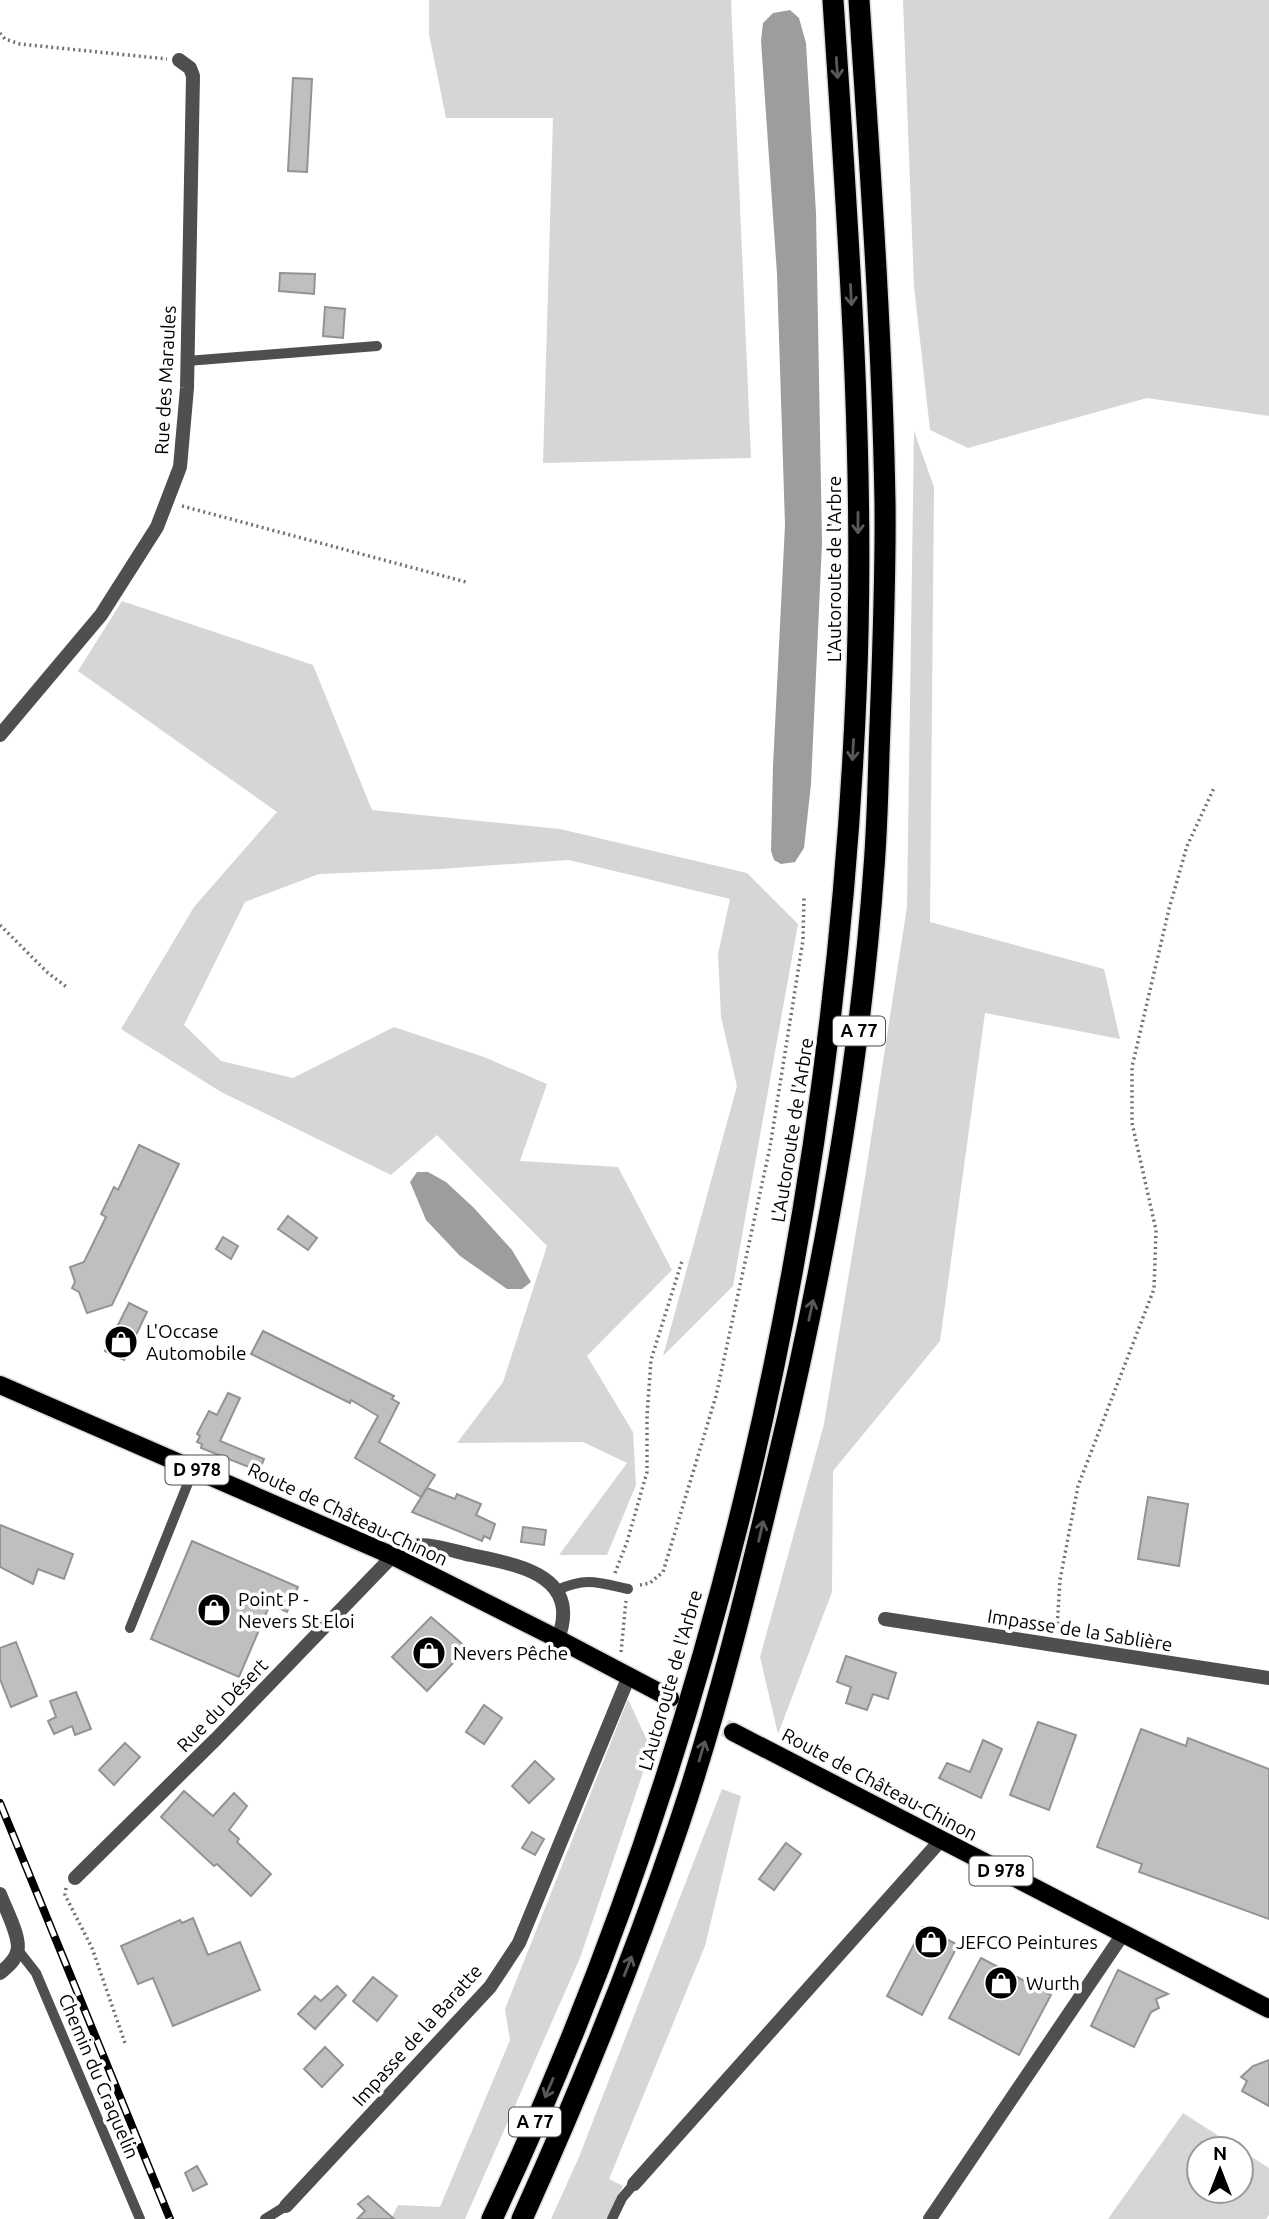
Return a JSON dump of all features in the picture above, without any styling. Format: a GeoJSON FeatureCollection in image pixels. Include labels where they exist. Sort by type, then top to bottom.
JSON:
{"type":"FeatureCollection","features":[{"type":"Feature","properties":{"kind":"highway","name":"L'Autoroute de l'Arbre"},"geometry":{"type":"LineString","coordinates":[[492,2219],[575,2025],[642,1848],[677,1741],[735,1536],[770,1388],[808,1183],[830,1028],[846,878],[856,691],[858,437],[833,0]]}},
{"type":"Feature","properties":{"kind":"highway","name":"A 77"},"geometry":{"type":"LineString","coordinates":[[522,2219],[552,2152],[648,1913],[679,1825],[721,1685],[754,1561],[803,1349],[827,1233],[857,1049],[875,864],[885,505],[879,335],[859,0]]}},
{"type":"Feature","properties":{"kind":"main road","name":"Route de Château-Chinon"},"geometry":{"type":"LineString","coordinates":[[0,1385],[393,1556],[670,1698]]}},
{"type":"Feature","properties":{"kind":"main road","name":"Route de Château-Chinon"},"geometry":{"type":"LineString","coordinates":[[733,1731],[1269,2009]]}},
{"type":"Feature","properties":{"kind":"street","name":"Rue des Maraules"},"geometry":{"type":"LineString","coordinates":[[0,735],[101,615],[157,527],[180,467],[187,361],[193,76],[190,68],[179,60]]}},
{"type":"Feature","properties":{"kind":"street"},"geometry":{"type":"LineString","coordinates":[[393,1556],[406,1547],[427,1546],[523,1567],[542,1576],[557,1590],[564,1608],[564,1624],[558,1639]]}},
{"type":"Feature","properties":{"kind":"street","name":"Rue du Désert"},"geometry":{"type":"LineString","coordinates":[[75,1878],[216,1739],[393,1556]]}},
{"type":"Feature","properties":{"kind":"street","name":"Impasse de la Sablière"},"geometry":{"type":"LineString","coordinates":[[885,1619],[1269,1678]]}},
{"type":"Feature","properties":{"kind":"street","name":"Impasse de la Baratte"},"geometry":{"type":"LineString","coordinates":[[283,2213],[490,1987],[519,1943],[624,1673]]}},
{"type":"Feature","properties":{"kind":"street"},"geometry":{"type":"LineString","coordinates":[[634,2185],[941,1840]]}},
{"type":"Feature","properties":{"kind":"street"},"geometry":{"type":"LineString","coordinates":[[0,1894],[16,1935],[18,1950],[11,1964],[0,1973]]}},
{"type":"Feature","properties":{"kind":"street"},"geometry":{"type":"LineString","coordinates":[[930,2219],[1123,1934]]}},
{"type":"Feature","properties":{"kind":"lane"},"geometry":{"type":"LineString","coordinates":[[187,361],[377,346]]}},
{"type":"Feature","properties":{"kind":"lane"},"geometry":{"type":"LineString","coordinates":[[130,1628],[194,1468]]}},
{"type":"Feature","properties":{"kind":"lane"},"geometry":{"type":"LineString","coordinates":[[557,1590],[577,1582],[595,1582],[628,1588]]}},
{"type":"Feature","properties":{"kind":"lane","name":"Chemin du Craquelin"},"geometry":{"type":"LineString","coordinates":[[18,1950],[36,1973],[140,2219]]}},
{"type":"Feature","properties":{"kind":"lane"},"geometry":{"type":"LineString","coordinates":[[612,2219],[622,2198],[634,2185]]}},
{"type":"Feature","properties":{"kind":"lane"},"geometry":{"type":"LineString","coordinates":[[265,2219],[283,2213]]}},
{"type":"Feature","properties":{"kind":"path"},"geometry":{"type":"LineString","coordinates":[[0,33],[5,39],[20,44],[179,60]]}},
{"type":"Feature","properties":{"kind":"path"},"geometry":{"type":"LineString","coordinates":[[167,501],[466,582]]}},
{"type":"Feature","properties":{"kind":"path"},"geometry":{"type":"LineString","coordinates":[[1056,1645],[1060,1580],[1078,1486],[1154,1289],[1156,1230],[1132,1123],[1132,1067],[1169,909],[1187,846],[1214,788]]}},
{"type":"Feature","properties":{"kind":"path"},"geometry":{"type":"LineString","coordinates":[[624,1673],[628,1588],[650,1583],[663,1572],[716,1396],[770,1147],[803,940],[804,896]]}},
{"type":"Feature","properties":{"kind":"path"},"geometry":{"type":"LineString","coordinates":[[0,925],[48,973],[68,988]]}},
{"type":"Feature","properties":{"kind":"path"},"geometry":{"type":"LineString","coordinates":[[610,1585],[627,1542],[648,1472],[651,1360],[682,1261]]}},
{"type":"Feature","properties":{"kind":"path"},"geometry":{"type":"LineString","coordinates":[[75,1878],[66,1887],[65,1895],[92,1948],[126,2046]]}},
{"type":"Feature","properties":{"kind":"shaded area"},"geometry":{"type":"Polygon","coordinates":[[[429,0],[731,0],[751,458],[543,463],[553,118],[446,118],[429,34],[429,0]]]}},
{"type":"Feature","properties":{"kind":"shaded area"},"geometry":{"type":"Polygon","coordinates":[[[903,0],[1269,0],[1269,416],[1147,398],[968,448],[930,430],[914,286],[903,0]]]}},
{"type":"Feature","properties":{"kind":"shaded area"},"geometry":{"type":"Polygon","coordinates":[[[790,10],[799,18],[806,43],[816,213],[822,543],[811,784],[804,848],[795,862],[781,864],[774,860],[771,851],[785,525],[777,274],[761,41],[763,23],[773,13],[790,10]]]}},
{"type":"Feature","properties":{"kind":"shaded area"},"geometry":{"type":"Polygon","coordinates":[[[914,431],[934,487],[930,922],[1104,969],[1120,1039],[985,1013],[940,1341],[833,1471],[832,1592],[778,1734],[760,1657],[824,1424],[907,907],[914,431]]]}},
{"type":"Feature","properties":{"kind":"shaded area"},"geometry":{"type":"Polygon","coordinates":[[[122,601],[313,665],[372,810],[560,829],[747,873],[798,924],[733,1286],[663,1356],[737,1086],[721,1017],[718,954],[730,899],[569,860],[319,874],[245,902],[184,1025],[221,1061],[293,1078],[394,1027],[484,1057],[547,1084],[520,1161],[618,1167],[672,1270],[587,1356],[633,1432],[636,1485],[607,1555],[559,1555],[627,1463],[583,1442],[457,1443],[503,1382],[547,1246],[437,1135],[391,1175],[221,1092],[121,1029],[194,907],[277,812],[78,671],[122,601]]]}},
{"type":"Feature","properties":{"kind":"shaded area"},"geometry":{"type":"Polygon","coordinates":[[[417,1172],[428,1172],[446,1182],[474,1208],[512,1250],[531,1282],[522,1289],[507,1289],[460,1256],[426,1220],[410,1182],[417,1172]]]}},
{"type":"Feature","properties":{"kind":"shaded area"},"geometry":{"type":"Polygon","coordinates":[[[628,1699],[651,1749],[580,1958],[465,2219],[391,2219],[398,2205],[440,2207],[510,2040],[505,2009],[628,1699]]]}},
{"type":"Feature","properties":{"kind":"shaded area"},"geometry":{"type":"Polygon","coordinates":[[[722,1789],[741,1796],[705,1946],[609,2179],[623,2186],[607,2219],[551,2219],[579,2157],[722,1789]]]}},
{"type":"Feature","properties":{"kind":"shaded area"},"geometry":{"type":"Polygon","coordinates":[[[1183,2113],[1217,2135],[1185,2135],[1185,2205],[1255,2205],[1255,2159],[1269,2168],[1269,2215],[1266,2219],[1108,2219],[1183,2113]]]}},
{"type":"Feature","properties":{"kind":"building"},"geometry":{"type":"Polygon","coordinates":[[[293,78],[312,79],[307,172],[288,171],[293,78]]]}},
{"type":"Feature","properties":{"kind":"building"},"geometry":{"type":"Polygon","coordinates":[[[280,273],[315,274],[314,294],[279,291],[280,273]]]}},
{"type":"Feature","properties":{"kind":"building"},"geometry":{"type":"Polygon","coordinates":[[[325,307],[345,309],[343,338],[323,336],[325,307]]]}},
{"type":"Feature","properties":{"kind":"building"},"geometry":{"type":"Polygon","coordinates":[[[139,1145],[179,1164],[112,1305],[87,1313],[79,1292],[72,1288],[75,1282],[70,1267],[84,1262],[106,1217],[101,1214],[114,1187],[118,1190],[139,1145]]]}},
{"type":"Feature","properties":{"kind":"building"},"geometry":{"type":"Polygon","coordinates":[[[288,1216],[317,1238],[308,1250],[278,1229],[288,1216]]]}},
{"type":"Feature","properties":{"kind":"building"},"geometry":{"type":"Polygon","coordinates":[[[223,1237],[238,1246],[231,1259],[216,1249],[223,1237]]]}},
{"type":"Feature","properties":{"kind":"building"},"geometry":{"type":"Polygon","coordinates":[[[129,1303],[147,1312],[124,1360],[105,1351],[129,1303]]]}},
{"type":"Feature","properties":{"kind":"building"},"geometry":{"type":"Polygon","coordinates":[[[263,1331],[394,1396],[392,1399],[399,1403],[379,1442],[435,1475],[421,1497],[355,1458],[378,1416],[351,1400],[350,1403],[251,1354],[263,1331]]]}},
{"type":"Feature","properties":{"kind":"building"},"geometry":{"type":"Polygon","coordinates":[[[228,1393],[240,1398],[220,1441],[264,1459],[259,1471],[201,1448],[202,1444],[197,1442],[200,1436],[197,1434],[209,1411],[217,1415],[228,1393]]]}},
{"type":"Feature","properties":{"kind":"building"},"geometry":{"type":"Polygon","coordinates":[[[427,1488],[455,1499],[457,1494],[481,1504],[476,1515],[495,1524],[490,1539],[484,1536],[482,1541],[412,1512],[427,1488]]]}},
{"type":"Feature","properties":{"kind":"building"},"geometry":{"type":"Polygon","coordinates":[[[1148,1497],[1188,1504],[1179,1566],[1138,1559],[1148,1497]]]}},
{"type":"Feature","properties":{"kind":"building"},"geometry":{"type":"Polygon","coordinates":[[[0,1525],[73,1554],[64,1579],[38,1569],[33,1584],[0,1567],[0,1525]]]}},
{"type":"Feature","properties":{"kind":"building"},"geometry":{"type":"Polygon","coordinates":[[[523,1527],[546,1530],[544,1545],[521,1542],[523,1527]]]}},
{"type":"Feature","properties":{"kind":"building"},"geometry":{"type":"Polygon","coordinates":[[[192,1541],[298,1587],[287,1612],[270,1604],[239,1677],[151,1639],[192,1541]]]}},
{"type":"Feature","properties":{"kind":"building"},"geometry":{"type":"Polygon","coordinates":[[[431,1617],[467,1648],[427,1691],[392,1657],[431,1617]]]}},
{"type":"Feature","properties":{"kind":"building"},"geometry":{"type":"Polygon","coordinates":[[[16,1642],[37,1696],[11,1707],[0,1679],[0,1648],[16,1642]]]}},
{"type":"Feature","properties":{"kind":"building"},"geometry":{"type":"Polygon","coordinates":[[[846,1656],[896,1673],[888,1699],[873,1694],[867,1710],[846,1703],[851,1687],[837,1682],[846,1656]]]}},
{"type":"Feature","properties":{"kind":"building"},"geometry":{"type":"Polygon","coordinates":[[[76,1692],[91,1729],[75,1735],[72,1726],[54,1734],[48,1721],[56,1717],[50,1701],[76,1692]]]}},
{"type":"Feature","properties":{"kind":"building"},"geometry":{"type":"Polygon","coordinates":[[[484,1705],[502,1718],[484,1744],[466,1732],[484,1705]]]}},
{"type":"Feature","properties":{"kind":"building"},"geometry":{"type":"Polygon","coordinates":[[[1038,1722],[1076,1735],[1049,1810],[1010,1795],[1038,1722]]]}},
{"type":"Feature","properties":{"kind":"building"},"geometry":{"type":"Polygon","coordinates":[[[1141,1729],[1186,1746],[1188,1738],[1269,1769],[1269,1919],[1139,1872],[1142,1864],[1097,1847],[1141,1729]]]}},
{"type":"Feature","properties":{"kind":"building"},"geometry":{"type":"Polygon","coordinates":[[[983,1740],[1002,1749],[981,1798],[939,1778],[947,1763],[970,1772],[983,1740]]]}},
{"type":"Feature","properties":{"kind":"building"},"geometry":{"type":"Polygon","coordinates":[[[125,1743],[140,1757],[114,1785],[99,1770],[125,1743]]]}},
{"type":"Feature","properties":{"kind":"building"},"geometry":{"type":"Polygon","coordinates":[[[535,1761],[554,1779],[529,1803],[512,1786],[535,1761]]]}},
{"type":"Feature","properties":{"kind":"building"},"geometry":{"type":"Polygon","coordinates":[[[184,1791],[213,1816],[234,1793],[247,1806],[229,1830],[239,1839],[237,1842],[271,1874],[251,1896],[161,1817],[184,1791]]]}},
{"type":"Feature","properties":{"kind":"building"},"geometry":{"type":"Polygon","coordinates":[[[532,1832],[544,1839],[535,1855],[522,1848],[532,1832]]]}},
{"type":"Feature","properties":{"kind":"building"},"geometry":{"type":"Polygon","coordinates":[[[786,1843],[801,1854],[774,1890],[759,1879],[786,1843]]]}},
{"type":"Feature","properties":{"kind":"building"},"geometry":{"type":"Polygon","coordinates":[[[193,1918],[208,1955],[240,1942],[260,1990],[173,2026],[153,1978],[138,1984],[121,1946],[180,1920],[182,1923],[193,1918]]]}},
{"type":"Feature","properties":{"kind":"building"},"geometry":{"type":"Polygon","coordinates":[[[923,1927],[958,1945],[922,2015],[887,1996],[923,1927]]]}},
{"type":"Feature","properties":{"kind":"building"},"geometry":{"type":"Polygon","coordinates":[[[981,1958],[1051,1995],[1019,2055],[949,2018],[981,1958]]]}},
{"type":"Feature","properties":{"kind":"building"},"geometry":{"type":"Polygon","coordinates":[[[1118,1970],[1168,1994],[1156,1999],[1159,2008],[1151,2012],[1134,2047],[1091,2026],[1118,1970]]]}},
{"type":"Feature","properties":{"kind":"building"},"geometry":{"type":"Polygon","coordinates":[[[373,1977],[397,1996],[377,2021],[353,2001],[373,1977]]]}},
{"type":"Feature","properties":{"kind":"building"},"geometry":{"type":"Polygon","coordinates":[[[337,1986],[346,1995],[315,2029],[298,2014],[315,1996],[321,2001],[337,1986]]]}},
{"type":"Feature","properties":{"kind":"building"},"geometry":{"type":"Polygon","coordinates":[[[325,2047],[343,2065],[322,2087],[304,2069],[325,2047]]]}},
{"type":"Feature","properties":{"kind":"building"},"geometry":{"type":"Polygon","coordinates":[[[1269,2060],[1269,2106],[1242,2091],[1247,2081],[1241,2077],[1253,2066],[1269,2060]]]}},
{"type":"Feature","properties":{"kind":"building"},"geometry":{"type":"Polygon","coordinates":[[[197,2166],[207,2184],[193,2191],[185,2173],[197,2166]]]}},
{"type":"Feature","properties":{"kind":"building"},"geometry":{"type":"Polygon","coordinates":[[[368,2196],[394,2219],[357,2219],[365,2211],[358,2204],[368,2196]]]}},
{"type":"Feature","properties":{"kind":"tunnel"},"geometry":{"type":"LineString","coordinates":[[677,1702],[733,1732]]}},
{"type":"Feature","properties":{"kind":"railway"},"geometry":{"type":"LineString","coordinates":[[0,1803],[170,2219]]}},
{"type":"Feature","properties":{"kind":"place","name":"L'Occase Automobile"},"geometry":{"type":"Point","coordinates":[121,1342]}},
{"type":"Feature","properties":{"kind":"place","name":"Point P - Nevers St Eloi"},"geometry":{"type":"Point","coordinates":[214,1610]}},
{"type":"Feature","properties":{"kind":"place","name":"Nevers Pêche"},"geometry":{"type":"Point","coordinates":[429,1653]}},
{"type":"Feature","properties":{"kind":"place","name":"JEFCO Peintures"},"geometry":{"type":"Point","coordinates":[931,1942]}},
{"type":"Feature","properties":{"kind":"place","name":"Wurth"},"geometry":{"type":"Point","coordinates":[1001,1983]}}]}
